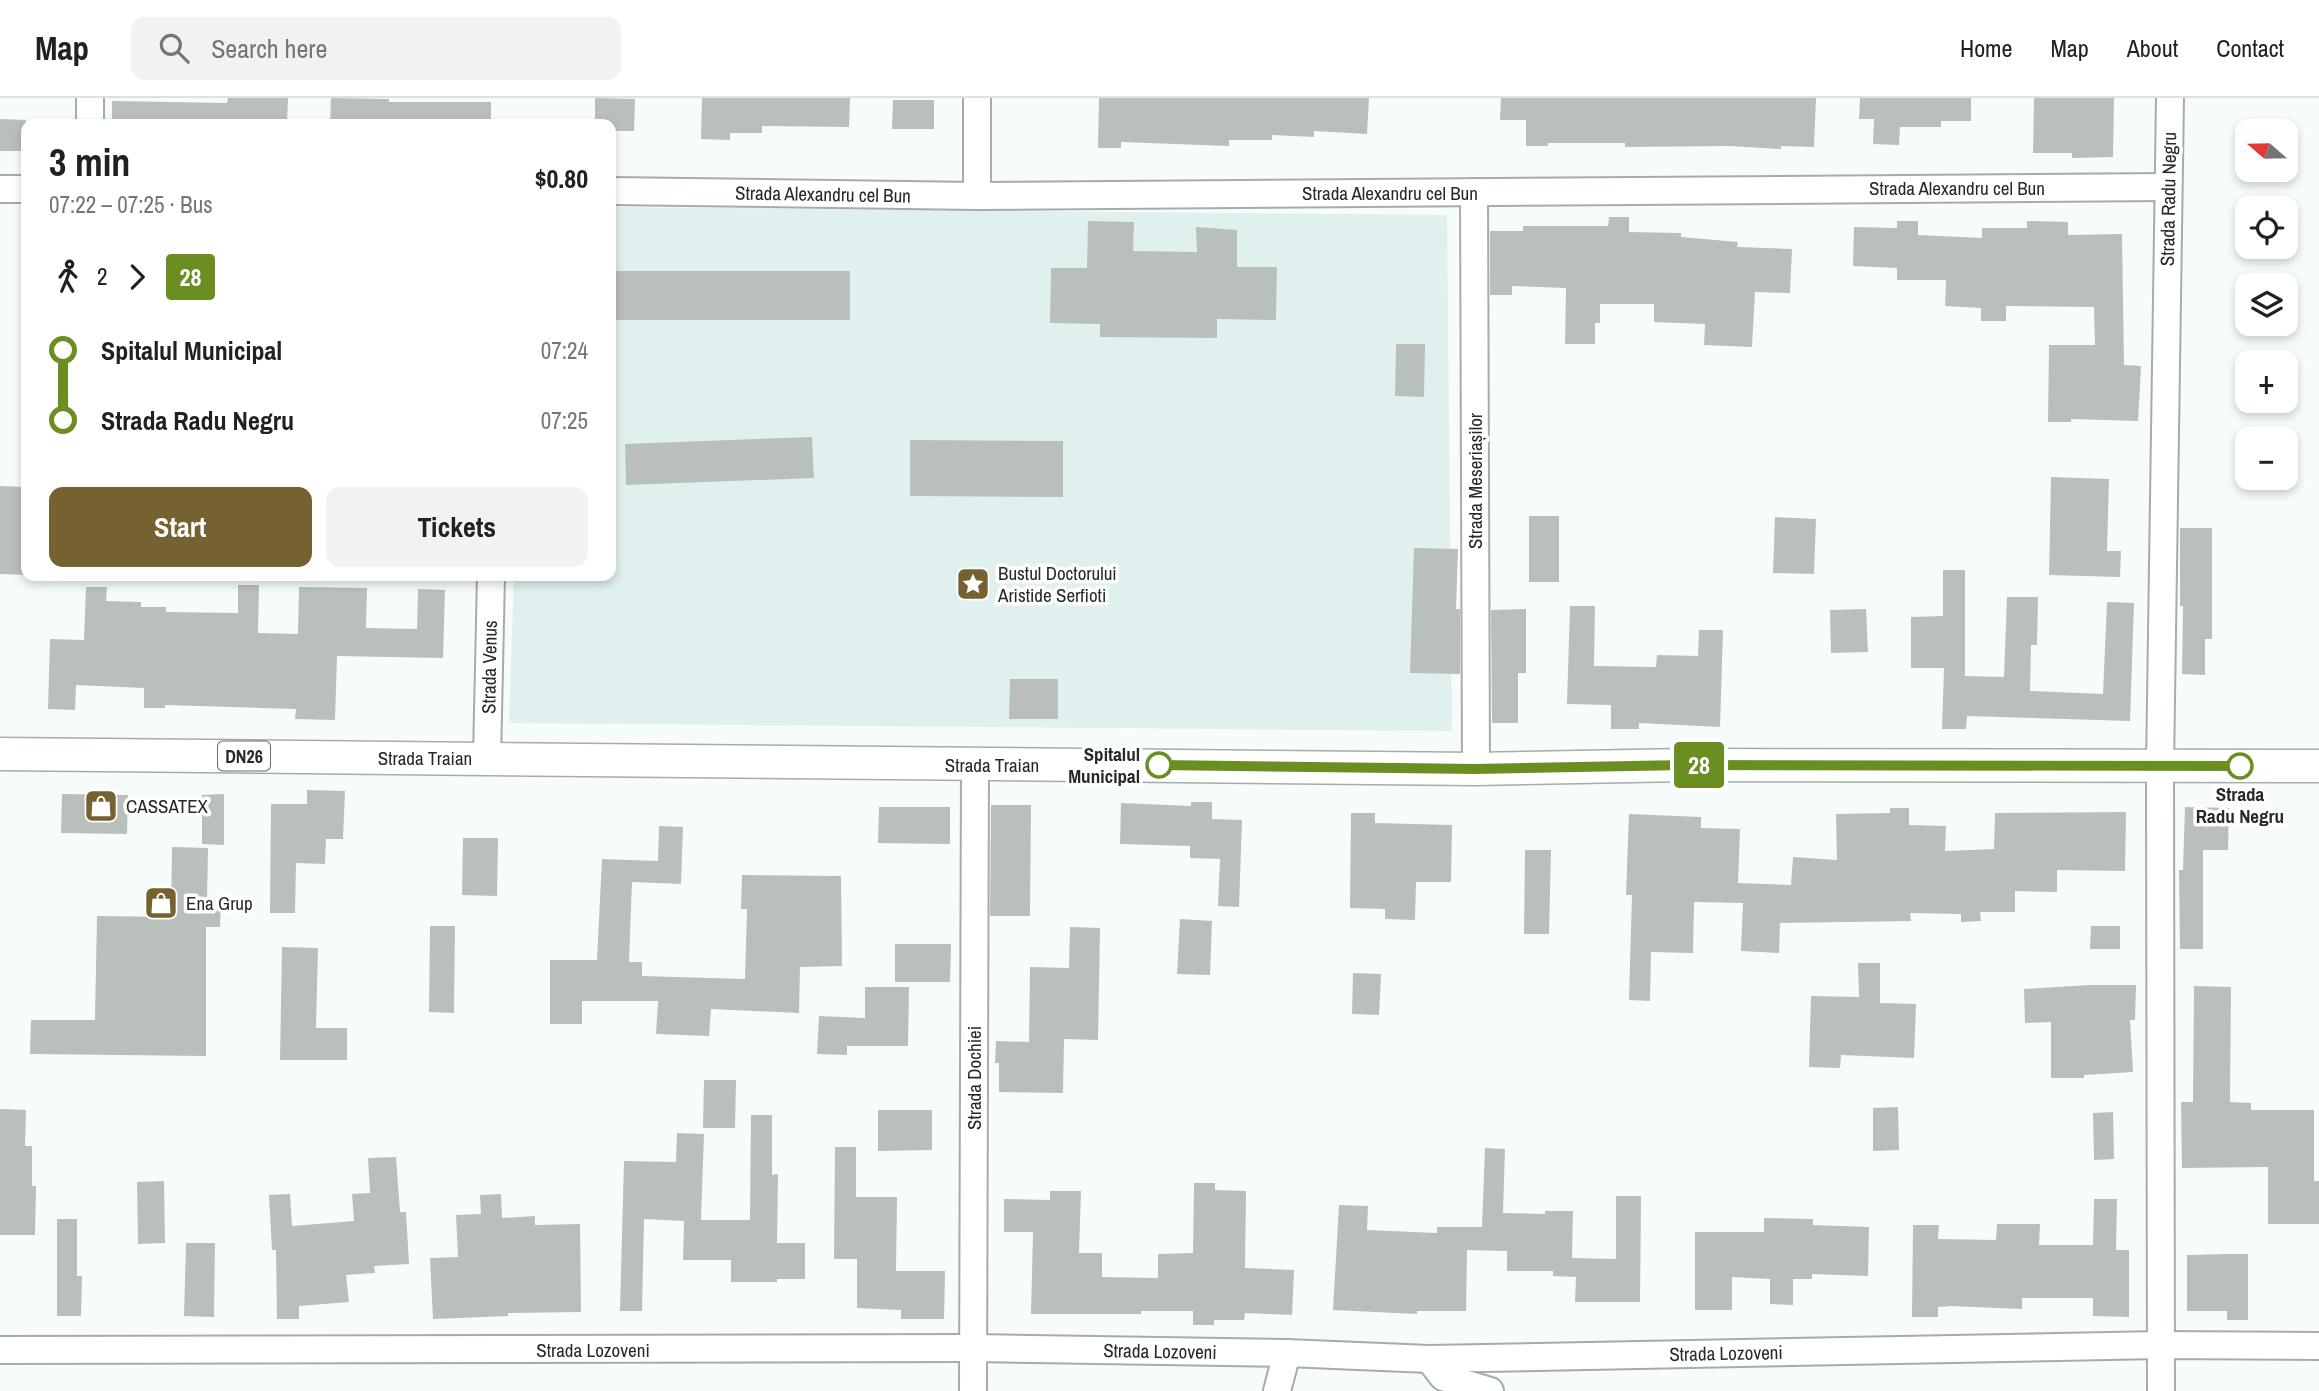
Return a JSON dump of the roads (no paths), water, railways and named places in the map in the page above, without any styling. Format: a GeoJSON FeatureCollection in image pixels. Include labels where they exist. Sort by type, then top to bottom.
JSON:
{"type":"FeatureCollection","features":[{"type":"Feature","properties":{"kind":"main road","name":"Strada Traian"},"geometry":{"type":"LineString","coordinates":[[0,754],[1476,769],[1685,765],[2319,766]]}},
{"type":"Feature","properties":{"kind":"street"},"geometry":{"type":"LineString","coordinates":[[90,98],[90,119]]}},
{"type":"Feature","properties":{"kind":"street"},"geometry":{"type":"LineString","coordinates":[[977,98],[977,196]]}},
{"type":"Feature","properties":{"kind":"street","name":"Strada Radu Negru"},"geometry":{"type":"LineString","coordinates":[[2161,1391],[2160,767],[2170,98]]}},
{"type":"Feature","properties":{"kind":"street","name":"Strada Alexandru cel Bun"},"geometry":{"type":"LineString","coordinates":[[616,191],[977,196],[2168,187]]}},
{"type":"Feature","properties":{"kind":"street"},"geometry":{"type":"LineString","coordinates":[[0,189],[21,189]]}},
{"type":"Feature","properties":{"kind":"street","name":"Strada Meseriașilor"},"geometry":{"type":"LineString","coordinates":[[1474,192],[1476,769]]}},
{"type":"Feature","properties":{"kind":"street","name":"Strada Venus"},"geometry":{"type":"LineString","coordinates":[[487,758],[491,581]]}},
{"type":"Feature","properties":{"kind":"street","name":"Strada Dochiei"},"geometry":{"type":"LineString","coordinates":[[973,1391],[975,765]]}},
{"type":"Feature","properties":{"kind":"street","name":"Strada Lozoveni"},"geometry":{"type":"LineString","coordinates":[[0,1350],[974,1348],[1287,1353],[1429,1359],[2160,1345],[2319,1346]]}},
{"type":"Feature","properties":{"kind":"street"},"geometry":{"type":"LineString","coordinates":[[1277,1391],[1287,1353]]}},
{"type":"Feature","properties":{"kind":"street"},"geometry":{"type":"LineString","coordinates":[[1429,1359],[1443,1377],[1490,1391]]}},
{"type":"Feature","properties":{"kind":"place","name":"Bustul Doctorului Aristide Serfioti"},"geometry":{"type":"Point","coordinates":[973,584]}},
{"type":"Feature","properties":{"kind":"place","name":"Spitalul Municipal"},"geometry":{"type":"Point","coordinates":[1159,765]}},
{"type":"Feature","properties":{"kind":"place","name":"Strada Radu Negru"},"geometry":{"type":"Point","coordinates":[2240,766]}},
{"type":"Feature","properties":{"kind":"place","name":"CASSATEX"},"geometry":{"type":"Point","coordinates":[101,806]}},
{"type":"Feature","properties":{"kind":"place","name":"Ena Grup"},"geometry":{"type":"Point","coordinates":[161,903]}}]}
